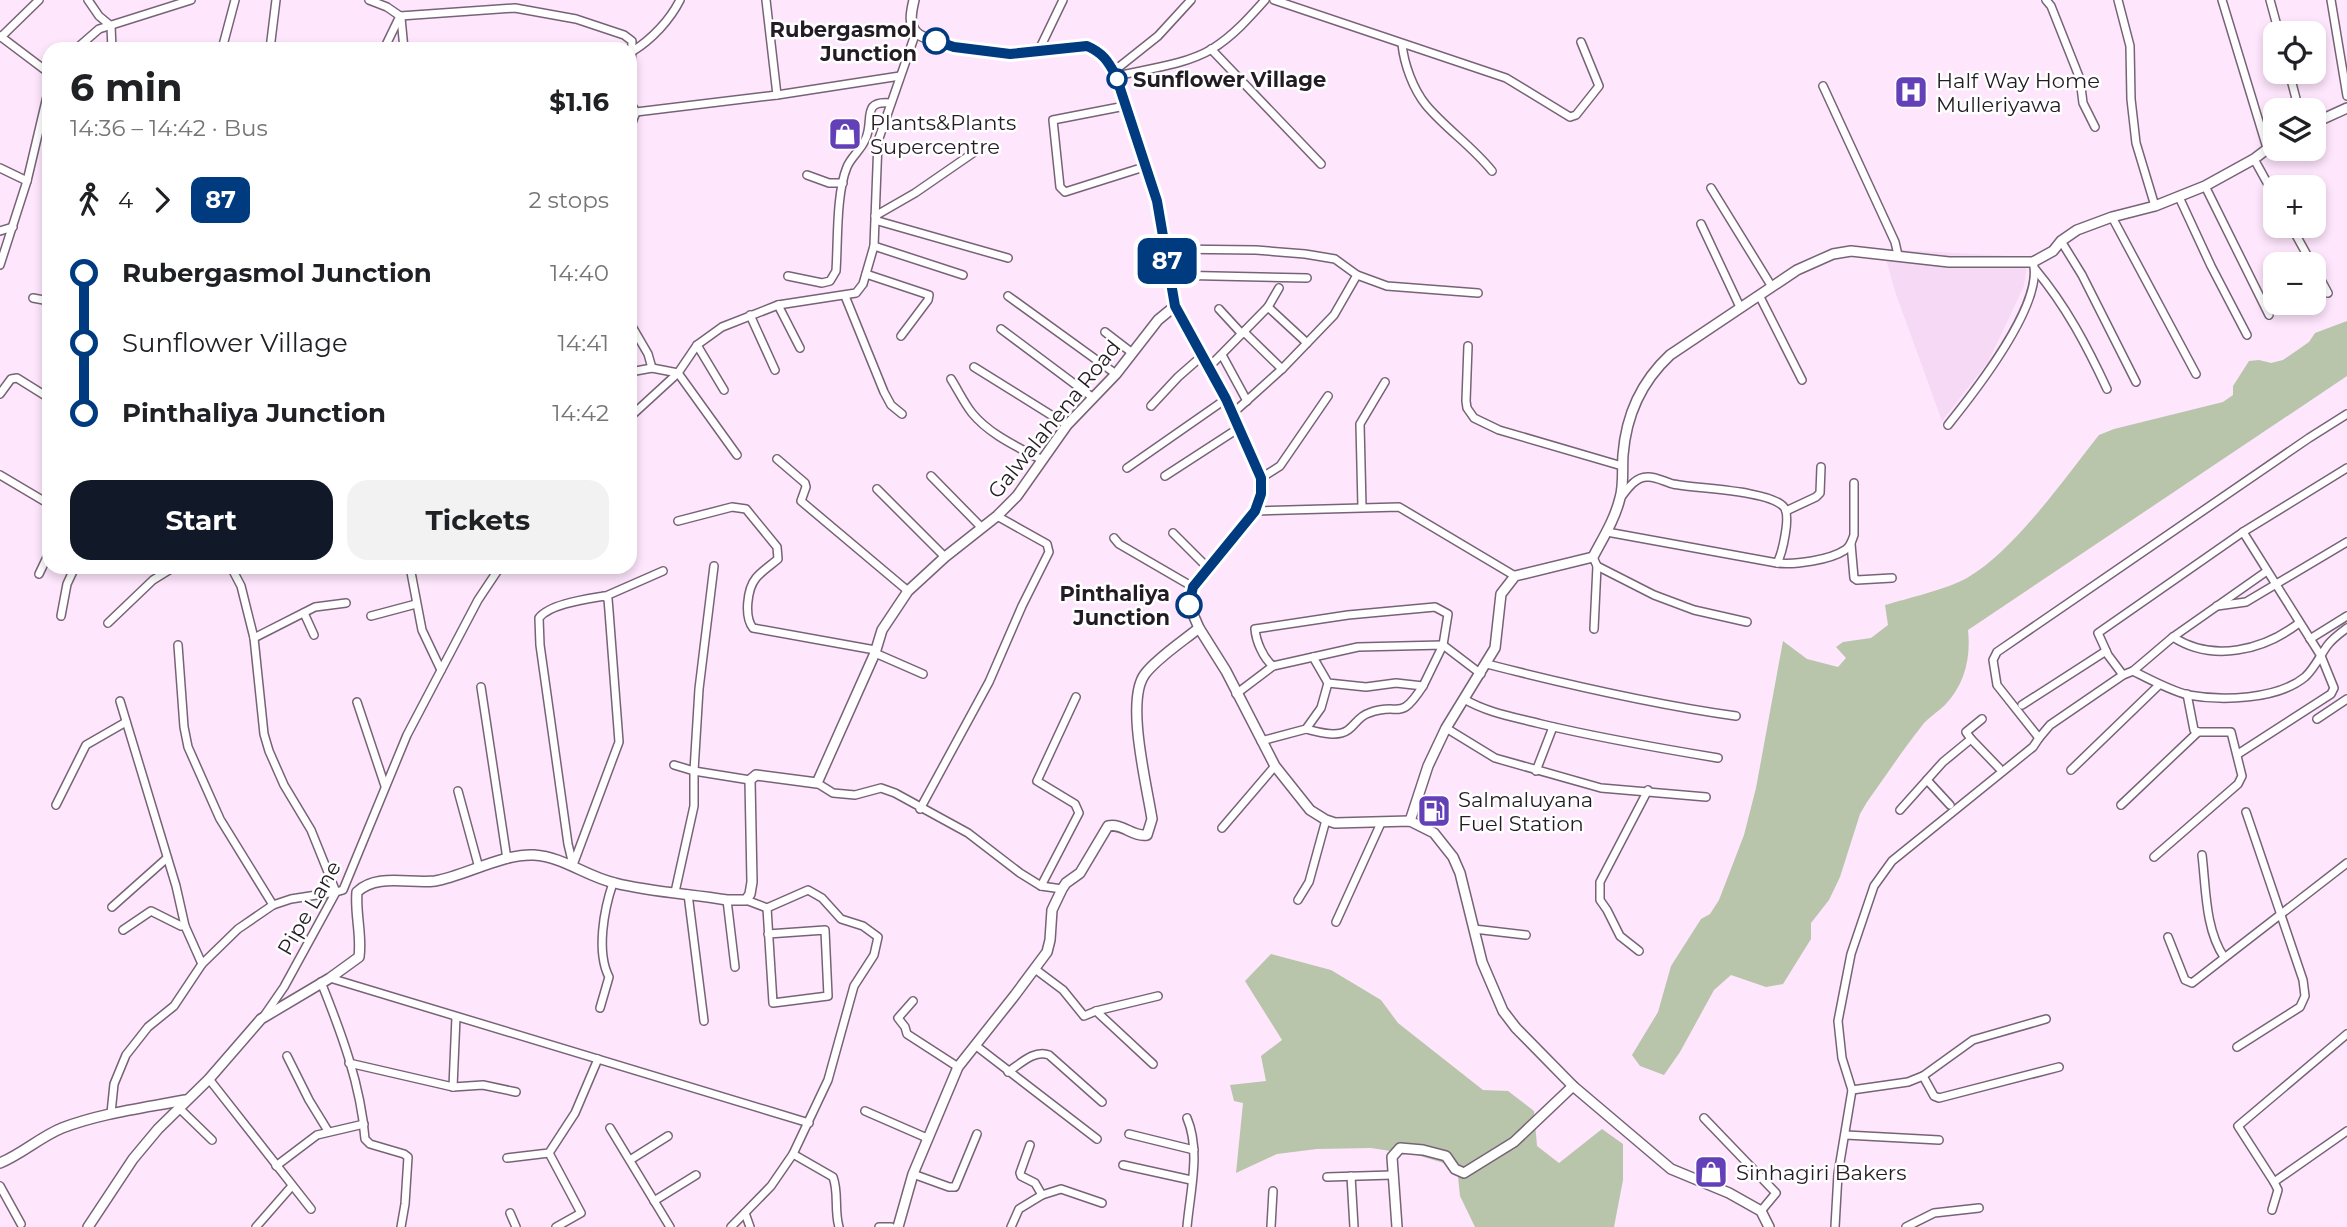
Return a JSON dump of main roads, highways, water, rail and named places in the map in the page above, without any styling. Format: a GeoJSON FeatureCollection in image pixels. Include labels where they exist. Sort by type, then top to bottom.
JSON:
{"type":"FeatureCollection","features":[{"type":"Feature","properties":{"kind":"place","name":"Rubergasmol Junction"},"geometry":{"type":"Point","coordinates":[936,41]}},
{"type":"Feature","properties":{"kind":"place","name":"Sunflower Village"},"geometry":{"type":"Point","coordinates":[1117,79]}},
{"type":"Feature","properties":{"kind":"place","name":"Half Way Home Mulleriyawa"},"geometry":{"type":"Point","coordinates":[1911,92]}},
{"type":"Feature","properties":{"kind":"place","name":"Plants&Plants Supercentre"},"geometry":{"type":"Point","coordinates":[845,134]}},
{"type":"Feature","properties":{"kind":"place","name":"Pinthaliya Junction"},"geometry":{"type":"Point","coordinates":[1189,605]}},
{"type":"Feature","properties":{"kind":"place","name":"Salmaluyana Fuel Station"},"geometry":{"type":"Point","coordinates":[1434,811]}},
{"type":"Feature","properties":{"kind":"place","name":"Sinhagiri Bakers"},"geometry":{"type":"Point","coordinates":[1711,1172]}}]}
